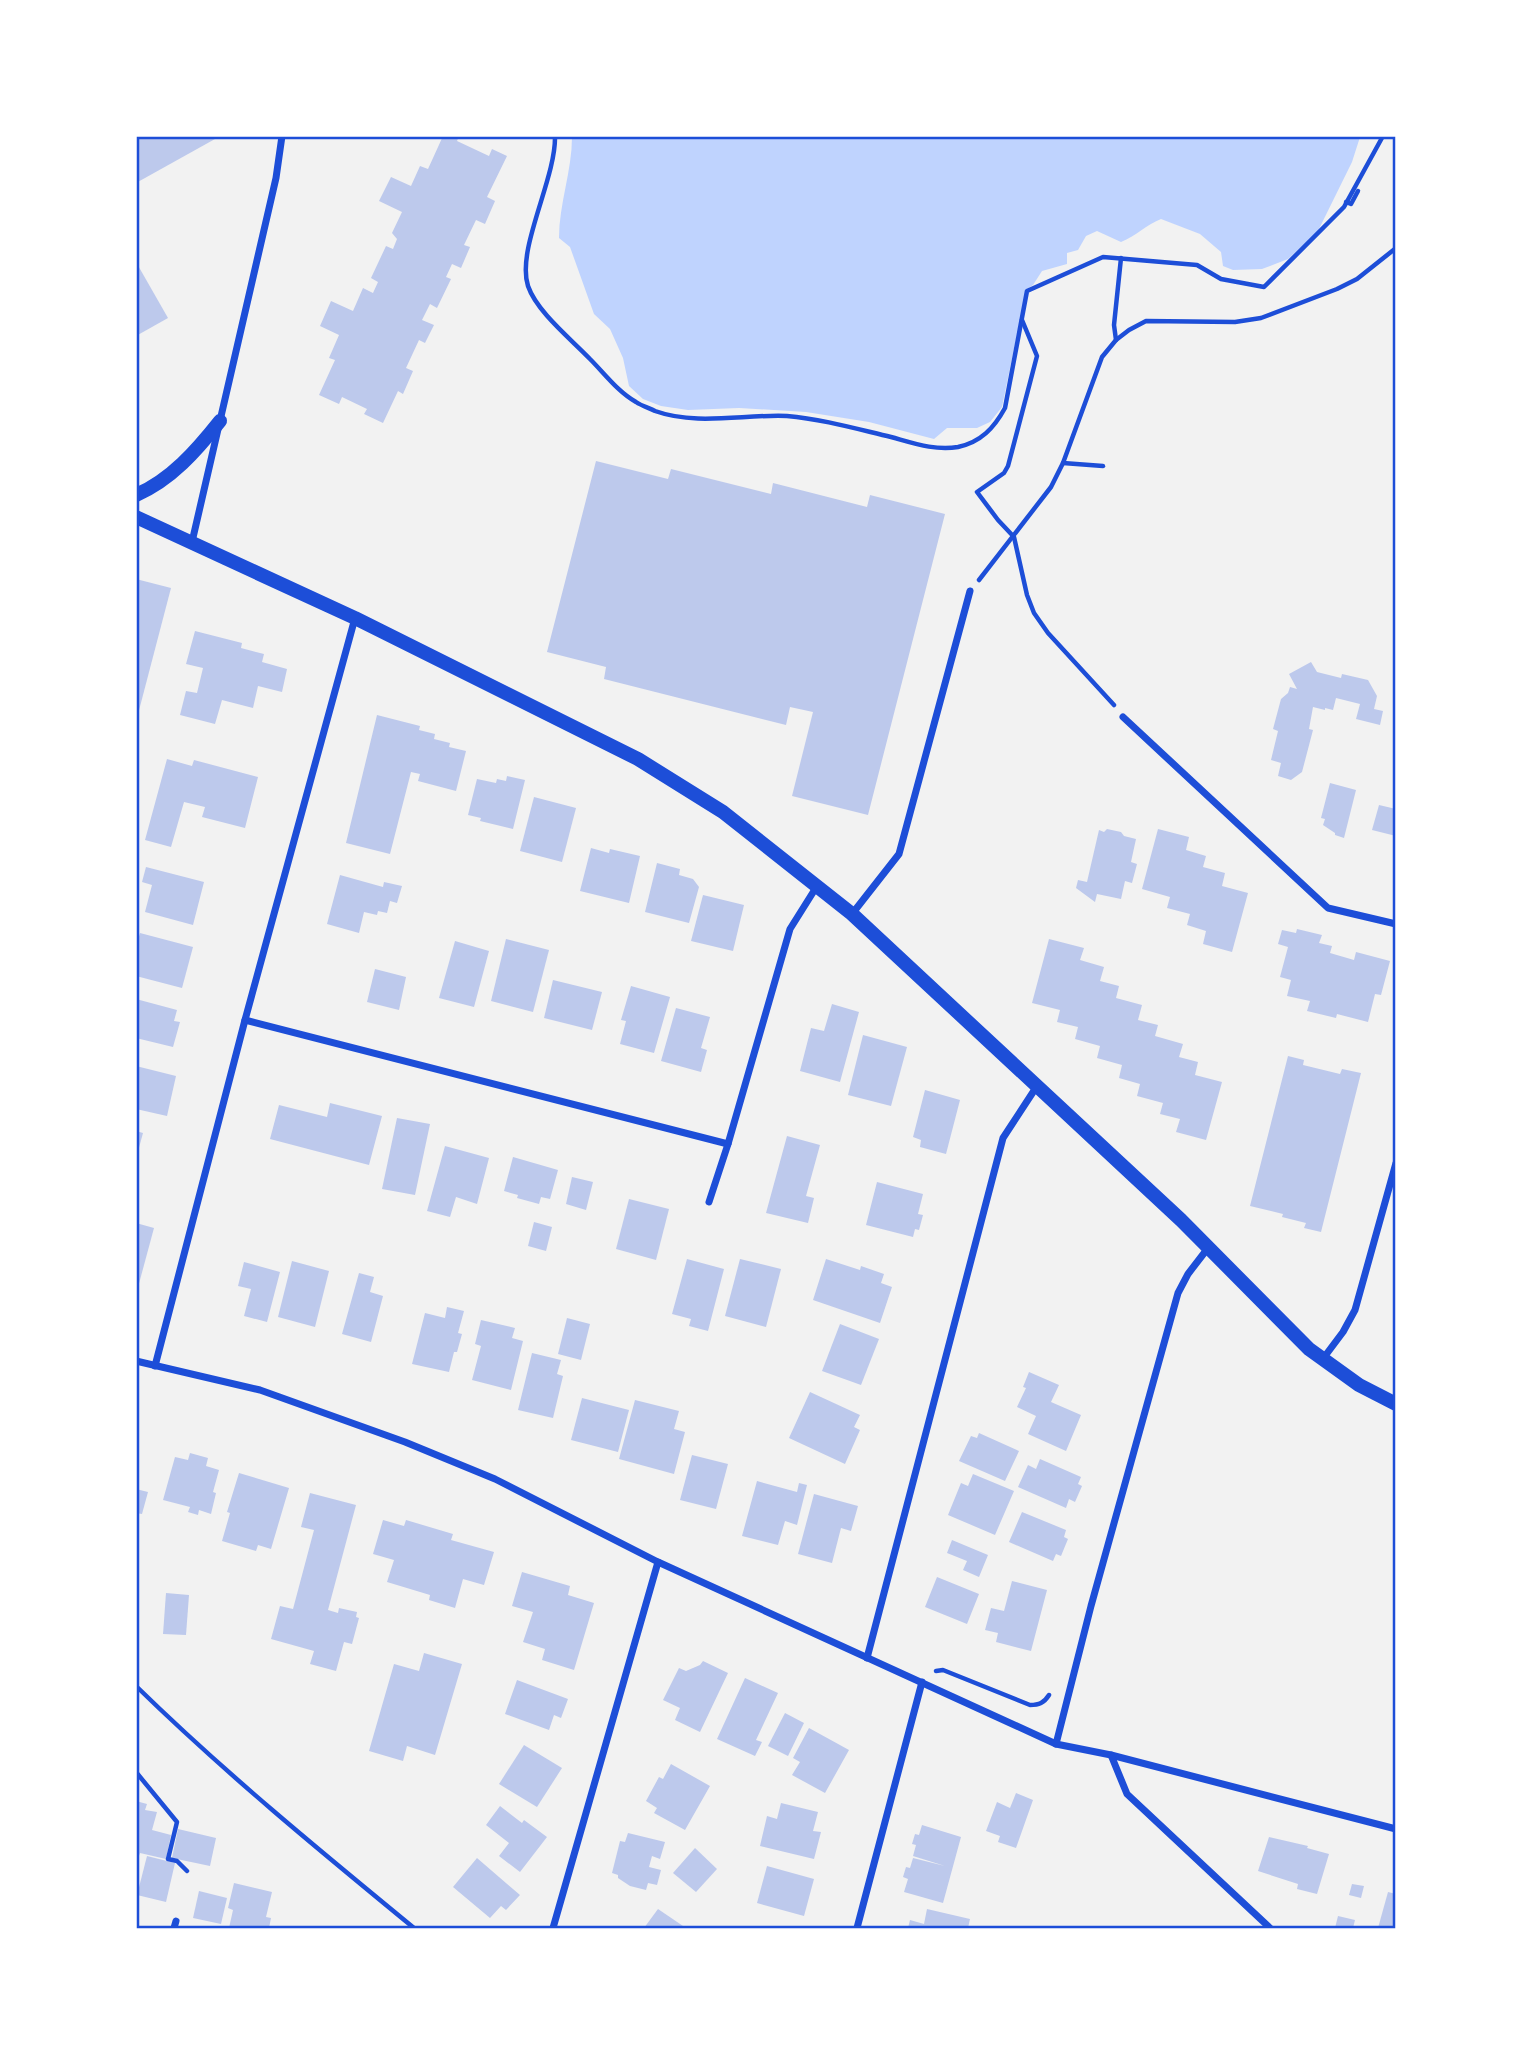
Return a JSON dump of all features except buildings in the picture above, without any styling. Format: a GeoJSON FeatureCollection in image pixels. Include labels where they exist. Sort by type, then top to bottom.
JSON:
{"type":"FeatureCollection","features":[{"type":"Feature","properties":{"kind":"main road"},"geometry":{"type":"LineString","coordinates":[[136,495],[153,488],[194,454],[220,421]]}},
{"type":"Feature","properties":{"kind":"main road"},"geometry":{"type":"LineString","coordinates":[[136,517],[355,618],[638,759],[723,812],[852,914],[1181,1220],[1287,1329],[1322,1360],[1359,1385],[1395,1404]]}},
{"type":"Feature","properties":{"kind":"street"},"geometry":{"type":"LineString","coordinates":[[192,543],[276,178],[282,136]]}},
{"type":"Feature","properties":{"kind":"street"},"geometry":{"type":"LineString","coordinates":[[852,914],[900,853],[970,591]]}},
{"type":"Feature","properties":{"kind":"street"},"geometry":{"type":"LineString","coordinates":[[155,1366],[245,1020],[355,618]]}},
{"type":"Feature","properties":{"kind":"street"},"geometry":{"type":"LineString","coordinates":[[1123,717],[1328,908],[1395,924]]}},
{"type":"Feature","properties":{"kind":"street"},"geometry":{"type":"LineString","coordinates":[[709,1202],[790,929],[818,886]]}},
{"type":"Feature","properties":{"kind":"street"},"geometry":{"type":"LineString","coordinates":[[245,1020],[728,1144]]}},
{"type":"Feature","properties":{"kind":"street"},"geometry":{"type":"LineString","coordinates":[[867,1658],[1003,1138],[1037,1086]]}},
{"type":"Feature","properties":{"kind":"street"},"geometry":{"type":"LineString","coordinates":[[1322,1360],[1343,1332],[1355,1310],[1395,1163]]}},
{"type":"Feature","properties":{"kind":"street"},"geometry":{"type":"LineString","coordinates":[[1056,1745],[1178,1293],[1188,1274],[1208,1248]]}},
{"type":"Feature","properties":{"kind":"street"},"geometry":{"type":"LineString","coordinates":[[136,1361],[260,1390],[405,1442],[495,1479],[658,1562],[1056,1745],[1111,1755],[1395,1829]]}},
{"type":"Feature","properties":{"kind":"street"},"geometry":{"type":"LineString","coordinates":[[553,1928],[658,1562]]}},
{"type":"Feature","properties":{"kind":"street"},"geometry":{"type":"LineString","coordinates":[[857,1928],[922,1682]]}},
{"type":"Feature","properties":{"kind":"street"},"geometry":{"type":"LineString","coordinates":[[1111,1755],[1128,1794],[1270,1928]]}},
{"type":"Feature","properties":{"kind":"path"},"geometry":{"type":"LineString","coordinates":[[555,136],[551,167],[526,263],[528,286],[542,311],[634,402],[677,417],[786,416],[815,420],[937,449],[959,447],[974,442],[988,433],[1005,408],[1027,290],[1103,257],[1197,265],[1221,279],[1264,287],[1346,202],[1383,136]]}},
{"type":"Feature","properties":{"kind":"path"},"geometry":{"type":"LineString","coordinates":[[1346,202],[1351,204],[1359,191]]}},
{"type":"Feature","properties":{"kind":"path"},"geometry":{"type":"LineString","coordinates":[[970,591],[1051,488],[1063,463],[1102,357],[1116,340],[1146,321],[1235,322],[1261,318],[1357,279],[1395,248]]}},
{"type":"Feature","properties":{"kind":"path"},"geometry":{"type":"LineString","coordinates":[[1116,340],[1114,325],[1121,258]]}},
{"type":"Feature","properties":{"kind":"path"},"geometry":{"type":"LineString","coordinates":[[1021,319],[1038,356],[1008,466],[1004,473],[977,492],[1014,537],[1027,596],[1034,613],[1048,633],[1123,717]]}},
{"type":"Feature","properties":{"kind":"path"},"geometry":{"type":"LineString","coordinates":[[1063,463],[1103,466]]}},
{"type":"Feature","properties":{"kind":"path"},"geometry":{"type":"LineString","coordinates":[[922,1682],[932,1672],[943,1670],[1030,1705],[1038,1705],[1051,1693]]}},
{"type":"Feature","properties":{"kind":"path"},"geometry":{"type":"LineString","coordinates":[[136,1686],[310,1843],[414,1928]]}},
{"type":"Feature","properties":{"kind":"path"},"geometry":{"type":"LineString","coordinates":[[136,1772],[177,1822],[168,1859],[177,1861],[187,1871]]}},
{"type":"Feature","properties":{"kind":"water"},"geometry":{"type":"Polygon","coordinates":[[[572,137],[1360,137],[1352,162],[1318,231],[1288,259],[1262,269],[1233,270],[1223,266],[1221,252],[1200,234],[1161,219],[1121,242],[1097,231],[1086,236],[1078,250],[1067,253],[1067,264],[1042,271],[1033,285],[1026,290],[1002,407],[990,422],[977,428],[947,428],[934,439],[869,422],[806,412],[739,408],[688,410],[661,406],[643,399],[629,386],[623,358],[610,329],[594,314],[570,247],[559,238],[572,137]]]}}]}
